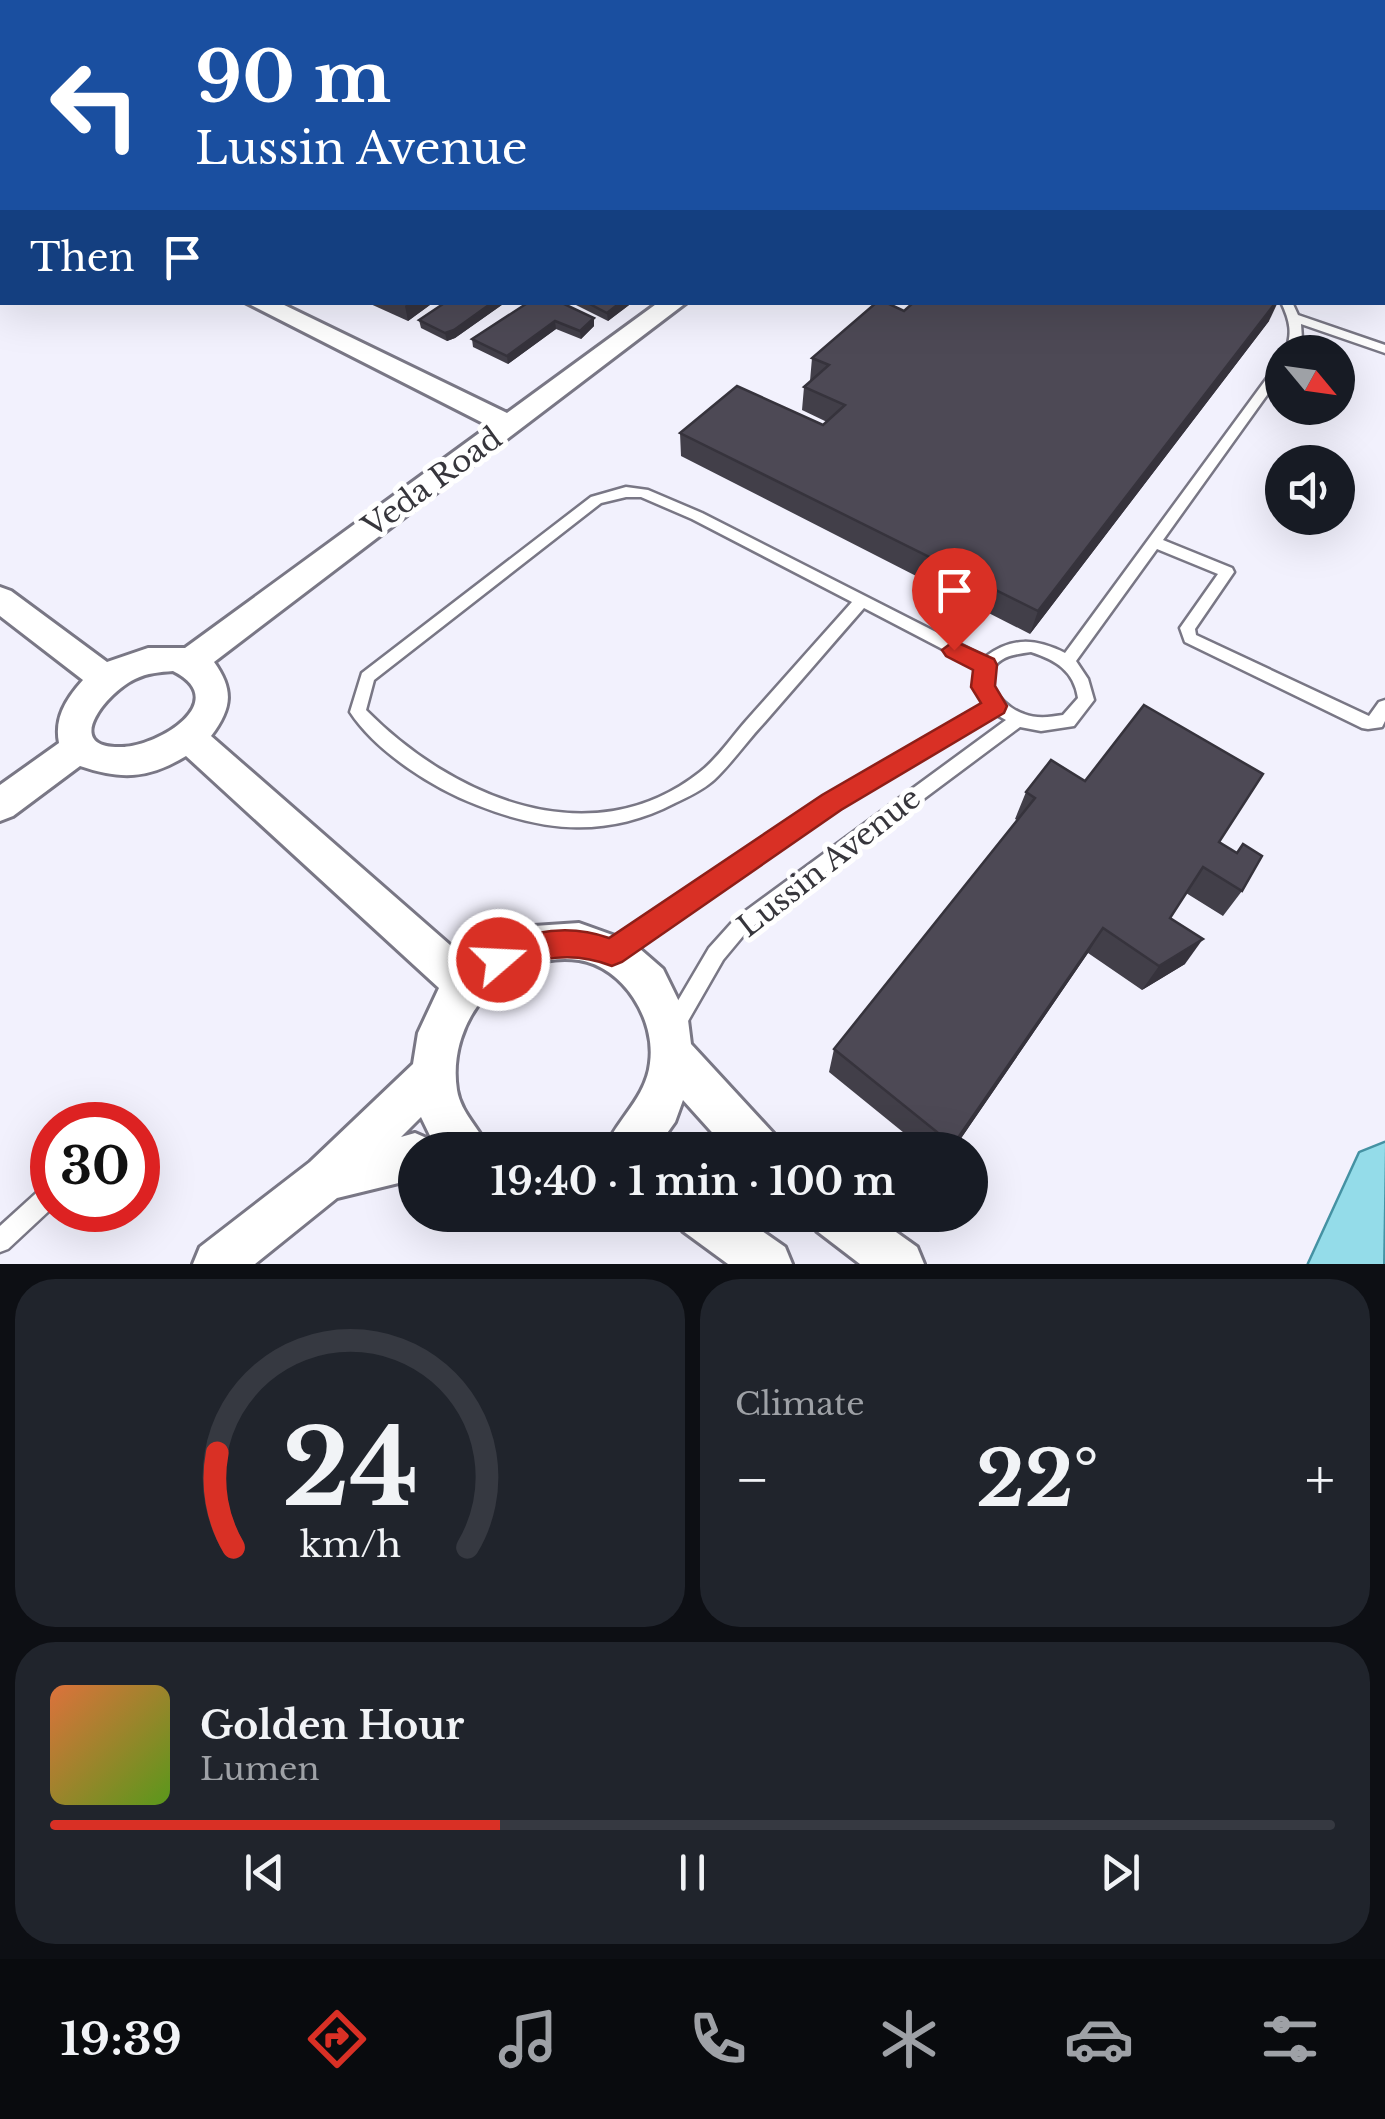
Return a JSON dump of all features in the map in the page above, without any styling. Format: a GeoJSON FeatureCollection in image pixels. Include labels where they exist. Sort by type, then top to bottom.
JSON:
{"type":"FeatureCollection","features":[{"type":"Feature","properties":{"kind":"main road"},"geometry":{"type":"LineString","coordinates":[[1346,1264],[1385,1178]]}},
{"type":"Feature","properties":{"kind":"street"},"geometry":{"type":"LineString","coordinates":[[263,305],[510,425]]}},
{"type":"Feature","properties":{"kind":"street","name":"Veda Road"},"geometry":{"type":"LineString","coordinates":[[190,662],[671,305]]}},
{"type":"Feature","properties":{"kind":"street"},"geometry":{"type":"LineString","coordinates":[[0,598],[104,678]]}},
{"type":"Feature","properties":{"kind":"street"},"geometry":{"type":"LineString","coordinates":[[148,659],[190,662],[208,676],[214,697],[205,721],[190,738],[163,754],[126,763],[105,762],[81,746],[75,730],[77,712],[87,694],[104,678],[148,659]]}},
{"type":"Feature","properties":{"kind":"street"},"geometry":{"type":"LineString","coordinates":[[190,738],[467,986]]}},
{"type":"Feature","properties":{"kind":"street"},"geometry":{"type":"LineString","coordinates":[[0,805],[81,746]]}},
{"type":"Feature","properties":{"kind":"street"},"geometry":{"type":"LineString","coordinates":[[449,1132],[440,1113],[433,1075],[438,1036],[445,1018],[467,986],[499,960],[536,945],[576,942],[612,952],[651,984],[660,997],[673,1044],[744,1132]]}},
{"type":"Feature","properties":{"kind":"street","name":"Lussin Avenue"},"geometry":{"type":"LineString","coordinates":[[643,1132],[656,1118],[672,1078],[673,1044]]}},
{"type":"Feature","properties":{"kind":"street"},"geometry":{"type":"LineString","coordinates":[[217,1264],[326,1178],[433,1075]]}},
{"type":"Feature","properties":{"kind":"street"},"geometry":{"type":"LineString","coordinates":[[326,1178],[398,1160]]}},
{"type":"Feature","properties":{"kind":"street"},"geometry":{"type":"LineString","coordinates":[[723,1232],[768,1264]]}},
{"type":"Feature","properties":{"kind":"street"},"geometry":{"type":"LineString","coordinates":[[856,1232],[900,1264]]}},
{"type":"Feature","properties":{"kind":"lane"},"geometry":{"type":"LineString","coordinates":[[1288,305],[1296,318],[1298,335]]}},
{"type":"Feature","properties":{"kind":"lane"},"geometry":{"type":"LineString","coordinates":[[1296,318],[1385,348]]}},
{"type":"Feature","properties":{"kind":"lane"},"geometry":{"type":"LineString","coordinates":[[1068,661],[1265,389]]}},
{"type":"Feature","properties":{"kind":"lane"},"geometry":{"type":"LineString","coordinates":[[859,604],[707,776],[676,796],[603,820],[508,812],[485,803],[420,766],[376,734],[358,712],[366,677],[607,495],[643,493],[696,516],[859,604],[986,665]]}},
{"type":"Feature","properties":{"kind":"lane"},"geometry":{"type":"LineString","coordinates":[[1154,542],[1228,572],[1187,628],[1190,638],[1368,723],[1376,722],[1385,706]]}},
{"type":"Feature","properties":{"kind":"lane"},"geometry":{"type":"LineString","coordinates":[[1031,646],[1068,661],[1085,686],[1086,700],[1080,712],[1052,726],[1016,721],[995,706],[983,687],[986,665],[996,654],[1031,646]]}},
{"type":"Feature","properties":{"kind":"lane","name":"Lussin Avenue"},"geometry":{"type":"LineString","coordinates":[[612,952],[832,803],[995,706]]}},
{"type":"Feature","properties":{"kind":"lane","name":"Lussin Avenue"},"geometry":{"type":"LineString","coordinates":[[673,1044],[716,954],[742,924],[1016,721]]}},
{"type":"Feature","properties":{"kind":"lane"},"geometry":{"type":"LineString","coordinates":[[0,1241],[30,1214]]}},
{"type":"Feature","properties":{"kind":"building"},"geometry":{"type":"Polygon","coordinates":[[[442,305],[489,305],[445,333],[419,320],[442,305]]]}},
{"type":"Feature","properties":{"kind":"building"},"geometry":{"type":"Polygon","coordinates":[[[524,305],[566,305],[594,318],[580,331],[555,321],[507,356],[472,339],[524,305]]]}},
{"type":"Feature","properties":{"kind":"building"},"geometry":{"type":"Polygon","coordinates":[[[592,305],[617,305],[607,313],[592,305]]]}},
{"type":"Feature","properties":{"kind":"building"},"geometry":{"type":"Polygon","coordinates":[[[874,305],[891,305],[904,311],[911,305],[1274,305],[1038,611],[680,433],[737,386],[823,425],[845,405],[804,387],[829,365],[812,358],[874,305]]]}},
{"type":"Feature","properties":{"kind":"building"},"geometry":{"type":"Polygon","coordinates":[[[1144,705],[1263,774],[1219,842],[1237,853],[1243,844],[1262,856],[1242,891],[1203,867],[1170,918],[1203,939],[1159,966],[1103,928],[962,1132],[937,1132],[834,1049],[1035,798],[1026,792],[1051,760],[1085,781],[1144,705]]]}},
{"type":"Feature","properties":{"kind":"route"},"geometry":{"type":"LineString","coordinates":[[499,960],[517,950],[556,942],[576,942],[612,952],[832,803],[995,706],[983,687],[986,665],[954,650]]}}]}
